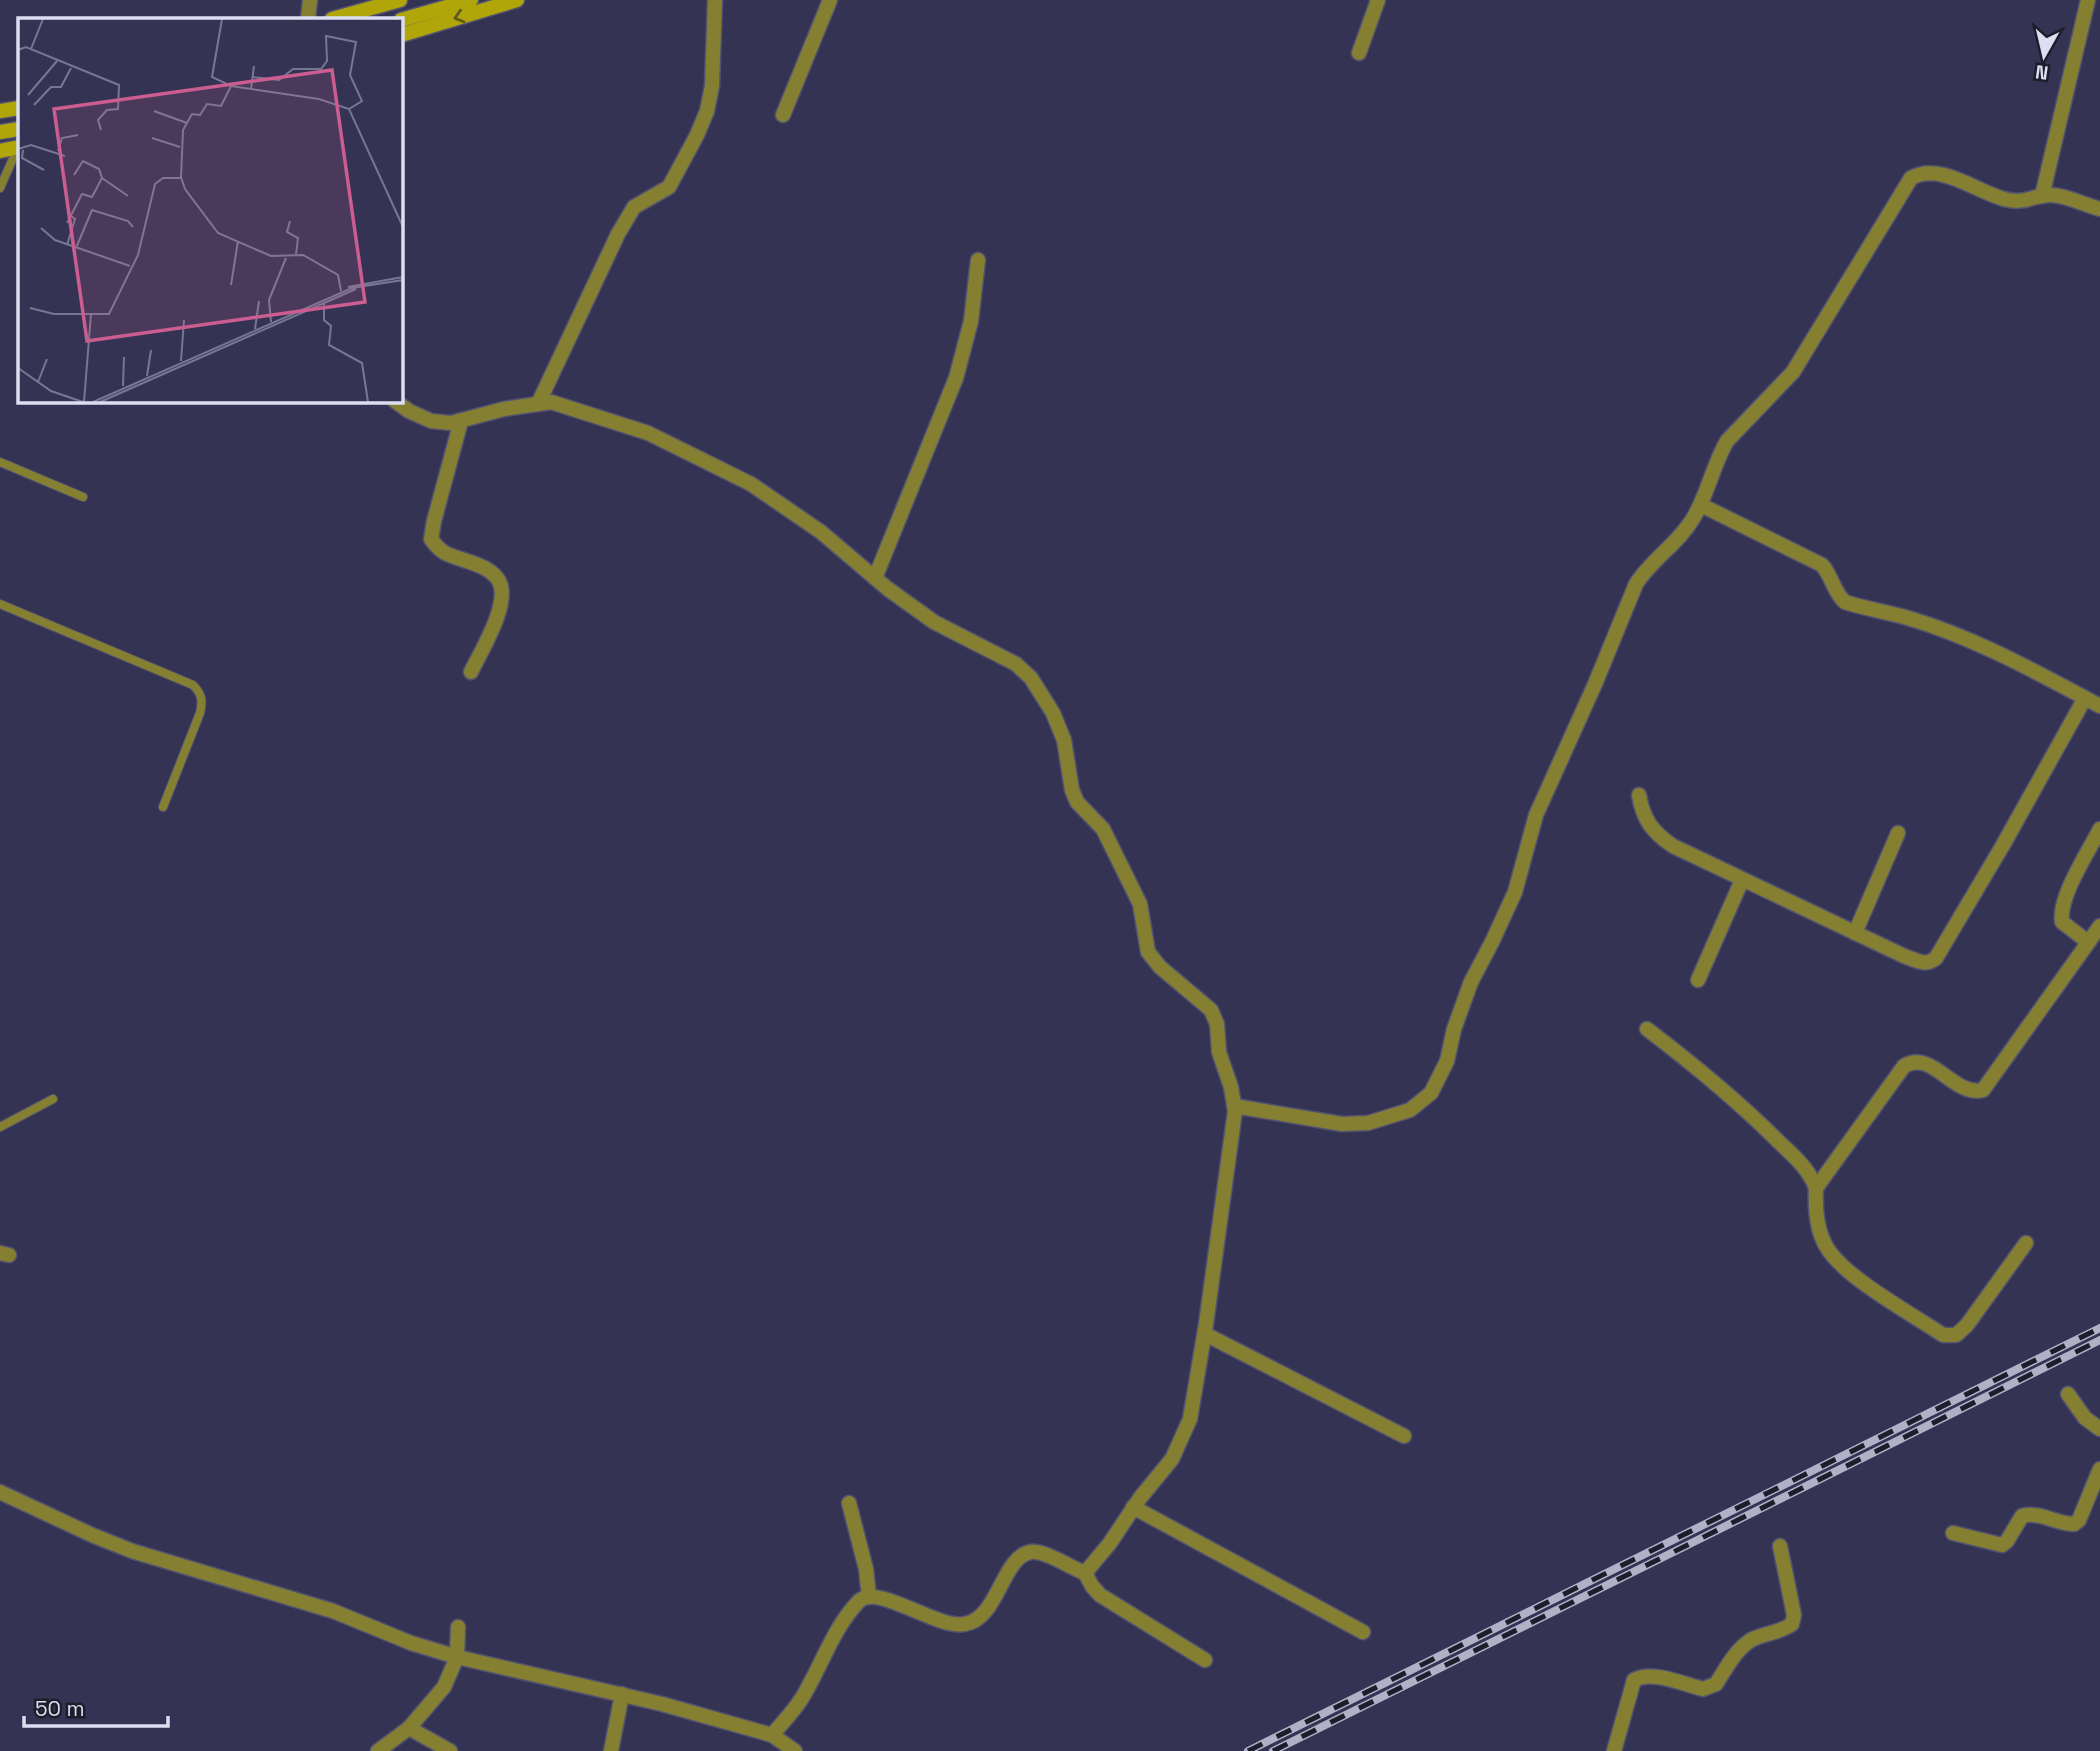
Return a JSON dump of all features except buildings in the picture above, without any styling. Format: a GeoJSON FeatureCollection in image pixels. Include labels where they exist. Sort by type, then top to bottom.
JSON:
{"type":"FeatureCollection","features":[{"type":"Feature","properties":{"kind":"street"},"geometry":{"type":"LineString","coordinates":[[308,18],[310,0]]}},
{"type":"Feature","properties":{"kind":"street"},"geometry":{"type":"LineString","coordinates":[[336,18],[400,0]]}},
{"type":"Feature","properties":{"kind":"street"},"geometry":{"type":"LineString","coordinates":[[402,20],[471,0]]}},
{"type":"Feature","properties":{"kind":"street"},"geometry":{"type":"LineString","coordinates":[[402,35],[517,0]]}},
{"type":"Feature","properties":{"kind":"street"},"geometry":{"type":"LineString","coordinates":[[538,404],[618,234],[634,207],[669,187],[697,135],[707,111],[712,86],[715,0]]}},
{"type":"Feature","properties":{"kind":"street"},"geometry":{"type":"LineString","coordinates":[[783,115],[830,0]]}},
{"type":"Feature","properties":{"kind":"street"},"geometry":{"type":"LineString","coordinates":[[1359,53],[1378,0]]}},
{"type":"Feature","properties":{"kind":"street"},"geometry":{"type":"LineString","coordinates":[[2042,196],[2088,0]]}},
{"type":"Feature","properties":{"kind":"street"},"geometry":{"type":"LineString","coordinates":[[0,111],[18,108]]}},
{"type":"Feature","properties":{"kind":"street"},"geometry":{"type":"LineString","coordinates":[[0,132],[18,129]]}},
{"type":"Feature","properties":{"kind":"street"},"geometry":{"type":"LineString","coordinates":[[0,151],[18,147]]}},
{"type":"Feature","properties":{"kind":"street"},"geometry":{"type":"LineString","coordinates":[[1234,1106],[1342,1124],[1368,1123],[1410,1110],[1431,1093],[1447,1061],[1454,1029],[1471,982],[1515,892],[1536,816],[1636,584],[1643,573],[1683,535],[1700,505],[1720,452],[1727,441],[1793,372],[1910,177],[1928,171],[2003,199],[2018,202],[2053,195],[2100,209]]}},
{"type":"Feature","properties":{"kind":"street"},"geometry":{"type":"LineString","coordinates":[[875,578],[956,378],[971,320],[978,260]]}},
{"type":"Feature","properties":{"kind":"street"},"geometry":{"type":"LineString","coordinates":[[396,402],[431,421],[451,423],[504,409],[551,402],[648,433],[751,484],[821,532],[875,578],[934,622],[1016,664],[1031,678],[1053,713],[1064,740],[1072,790],[1077,802],[1103,829],[1140,904],[1148,952],[1160,967],[1211,1010],[1217,1024],[1219,1052],[1234,1106],[1205,1334],[1190,1419],[1172,1459],[1085,1573]]}},
{"type":"Feature","properties":{"kind":"street"},"geometry":{"type":"LineString","coordinates":[[461,421],[431,539],[439,552],[487,569],[498,579],[503,593],[497,616],[471,672]]}},
{"type":"Feature","properties":{"kind":"street"},"geometry":{"type":"LineString","coordinates":[[1700,505],[1822,565],[1830,575],[1840,598],[1845,602],[1907,617],[1967,639],[2009,657],[2100,706]]}},
{"type":"Feature","properties":{"kind":"street"},"geometry":{"type":"LineString","coordinates":[[1639,795],[1642,814],[1650,827],[1673,846],[1855,933],[1929,963],[1936,958],[2003,845],[2085,698]]}},
{"type":"Feature","properties":{"kind":"street"},"geometry":{"type":"LineString","coordinates":[[2088,942],[2062,922],[2062,912],[2066,897],[2100,828]]}},
{"type":"Feature","properties":{"kind":"street"},"geometry":{"type":"LineString","coordinates":[[1855,933],[1898,833]]}},
{"type":"Feature","properties":{"kind":"street"},"geometry":{"type":"LineString","coordinates":[[1698,980],[1742,880]]}},
{"type":"Feature","properties":{"kind":"street"},"geometry":{"type":"LineString","coordinates":[[1816,1188],[1904,1066],[1913,1060],[1925,1062],[1964,1090],[1983,1090],[2100,926]]}},
{"type":"Feature","properties":{"kind":"street"},"geometry":{"type":"LineString","coordinates":[[1647,1030],[1696,1067],[1805,1167],[1816,1188],[1815,1208],[1820,1233],[1826,1248],[1835,1259],[1861,1280],[1943,1335],[1956,1335],[1967,1325],[2026,1243]]}},
{"type":"Feature","properties":{"kind":"street"},"geometry":{"type":"LineString","coordinates":[[1205,1334],[1404,1436]]}},
{"type":"Feature","properties":{"kind":"street"},"geometry":{"type":"LineString","coordinates":[[2068,1394],[2085,1418],[2100,1429]]}},
{"type":"Feature","properties":{"kind":"street"},"geometry":{"type":"LineString","coordinates":[[1953,1533],[2002,1545],[2022,1516],[2032,1514],[2074,1524],[2100,1469]]}},
{"type":"Feature","properties":{"kind":"street"},"geometry":{"type":"LineString","coordinates":[[0,1492],[132,1551],[333,1611],[411,1643],[457,1657],[622,1694],[772,1735],[795,1751]]}},
{"type":"Feature","properties":{"kind":"street"},"geometry":{"type":"LineString","coordinates":[[849,1503],[866,1569],[869,1597]]}},
{"type":"Feature","properties":{"kind":"street"},"geometry":{"type":"LineString","coordinates":[[1133,1507],[1363,1632]]}},
{"type":"Feature","properties":{"kind":"street"},"geometry":{"type":"LineString","coordinates":[[1614,1751],[1634,1680],[1640,1677],[1658,1677],[1703,1689],[1711,1688],[1743,1646],[1752,1639],[1786,1629],[1792,1624],[1794,1615],[1780,1546]]}},
{"type":"Feature","properties":{"kind":"street"},"geometry":{"type":"LineString","coordinates":[[772,1735],[801,1700],[834,1636],[860,1601],[869,1597],[890,1601],[949,1625],[964,1625],[985,1614],[1019,1557],[1030,1552],[1041,1553],[1085,1573],[1100,1595],[1205,1660]]}},
{"type":"Feature","properties":{"kind":"street"},"geometry":{"type":"LineString","coordinates":[[378,1751],[409,1728],[444,1687],[457,1657],[458,1627]]}},
{"type":"Feature","properties":{"kind":"street"},"geometry":{"type":"LineString","coordinates":[[611,1751],[622,1694]]}},
{"type":"Feature","properties":{"kind":"street"},"geometry":{"type":"LineString","coordinates":[[409,1728],[450,1751]]}},
{"type":"Feature","properties":{"kind":"lane"},"geometry":{"type":"LineString","coordinates":[[0,188],[18,149]]}},
{"type":"Feature","properties":{"kind":"lane"},"geometry":{"type":"LineString","coordinates":[[0,462],[83,497]]}},
{"type":"Feature","properties":{"kind":"lane"},"geometry":{"type":"LineString","coordinates":[[0,604],[193,685],[201,693],[200,713],[163,807]]}},
{"type":"Feature","properties":{"kind":"lane"},"geometry":{"type":"LineString","coordinates":[[0,1126],[53,1099]]}},
{"type":"Feature","properties":{"kind":"railway"},"geometry":{"type":"LineString","coordinates":[[1248,1751],[2100,1328]]}},
{"type":"Feature","properties":{"kind":"railway"},"geometry":{"type":"LineString","coordinates":[[1273,1751],[2100,1340]]}}]}
